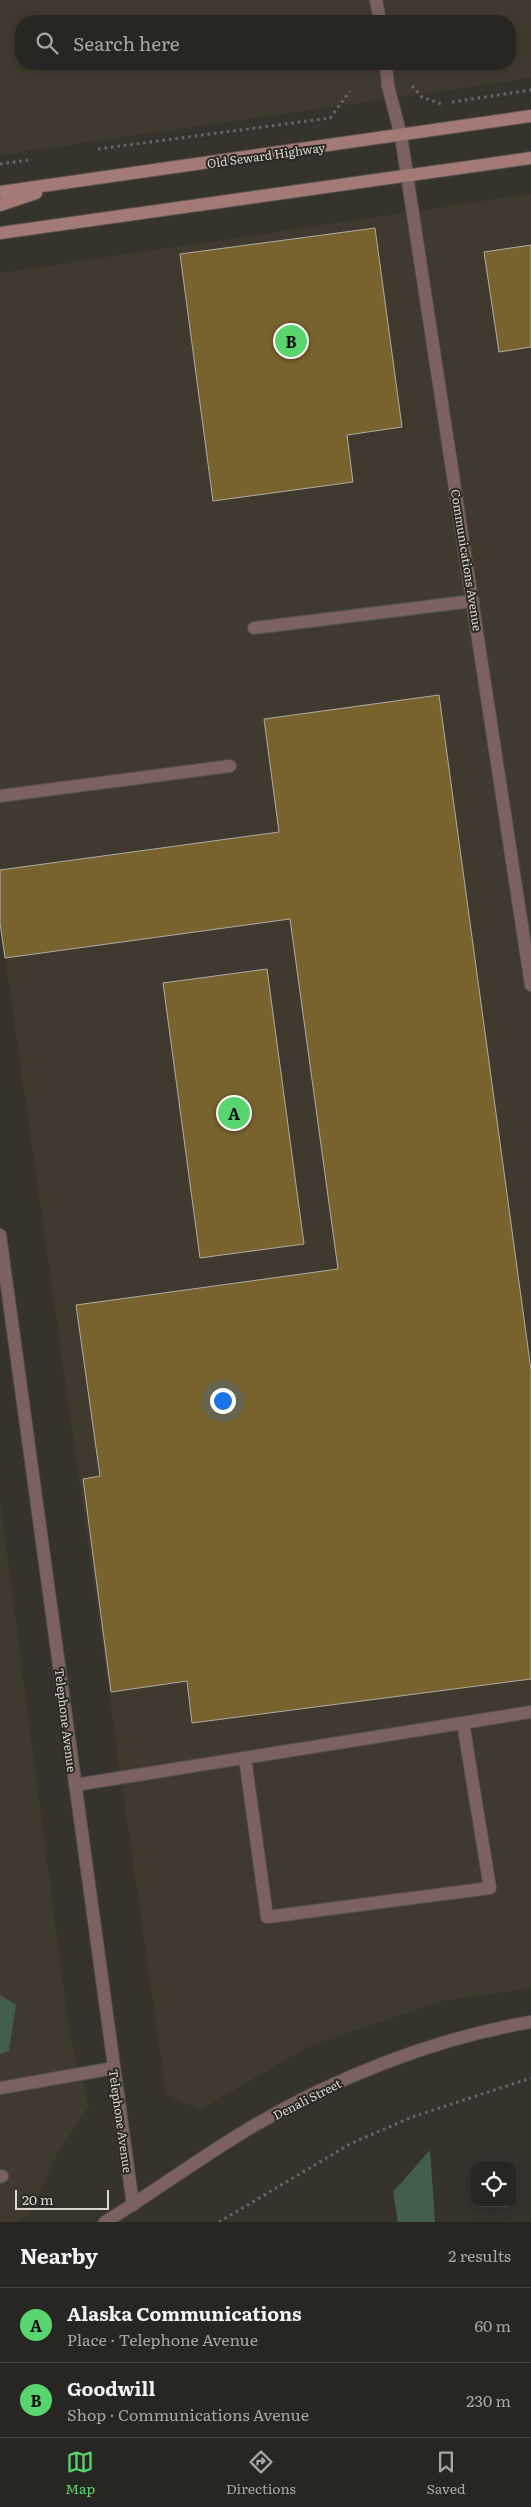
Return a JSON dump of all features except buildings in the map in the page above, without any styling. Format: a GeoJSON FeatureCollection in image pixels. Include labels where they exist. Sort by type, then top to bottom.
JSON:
{"type":"FeatureCollection","features":[{"type":"Feature","properties":{"kind":"main road","name":"Old Seward Highway"},"geometry":{"type":"LineString","coordinates":[[0,192],[531,116]]}},
{"type":"Feature","properties":{"kind":"main road"},"geometry":{"type":"LineString","coordinates":[[0,232],[531,158]]}},
{"type":"Feature","properties":{"kind":"main road"},"geometry":{"type":"LineString","coordinates":[[0,205],[65,183]]}},
{"type":"Feature","properties":{"kind":"street"},"geometry":{"type":"LineString","coordinates":[[376,0],[379,15]]}},
{"type":"Feature","properties":{"kind":"street","name":"Communications Avenue"},"geometry":{"type":"LineString","coordinates":[[387,70],[388,86],[401,136],[408,176],[531,985]]}},
{"type":"Feature","properties":{"kind":"street"},"geometry":{"type":"LineString","coordinates":[[254,628],[473,601]]}},
{"type":"Feature","properties":{"kind":"street"},"geometry":{"type":"LineString","coordinates":[[0,796],[230,766]]}},
{"type":"Feature","properties":{"kind":"street","name":"Telephone Avenue"},"geometry":{"type":"LineString","coordinates":[[0,1234],[133,2205]]}},
{"type":"Feature","properties":{"kind":"street"},"geometry":{"type":"LineString","coordinates":[[75,1785],[531,1712]]}},
{"type":"Feature","properties":{"kind":"street"},"geometry":{"type":"LineString","coordinates":[[245,1758],[267,1917],[490,1888],[463,1723]]}},
{"type":"Feature","properties":{"kind":"street","name":"Denali Street"},"geometry":{"type":"LineString","coordinates":[[105,2222],[246,2130],[361,2071],[492,2028],[531,2022]]}},
{"type":"Feature","properties":{"kind":"street"},"geometry":{"type":"LineString","coordinates":[[0,2088],[114,2068]]}},
{"type":"Feature","properties":{"kind":"path"},"geometry":{"type":"LineString","coordinates":[[410,83],[422,97],[438,104],[531,90]]}},
{"type":"Feature","properties":{"kind":"path"},"geometry":{"type":"LineString","coordinates":[[98,150],[330,118],[350,91]]}},
{"type":"Feature","properties":{"kind":"path"},"geometry":{"type":"LineString","coordinates":[[0,164],[28,160]]}},
{"type":"Feature","properties":{"kind":"path"},"geometry":{"type":"LineString","coordinates":[[219,2222],[350,2144],[412,2117],[531,2078]]}},
{"type":"Feature","properties":{"kind":"shaded area"},"geometry":{"type":"Polygon","coordinates":[[[0,0],[531,0],[531,78],[0,155],[0,0]]]}},
{"type":"Feature","properties":{"kind":"shaded area"},"geometry":{"type":"Polygon","coordinates":[[[531,194],[531,1988],[442,2001],[308,2047],[201,2109],[166,2095],[0,921],[0,273],[531,194]]]}},
{"type":"Feature","properties":{"kind":"shaded area"},"geometry":{"type":"Polygon","coordinates":[[[0,1499],[70,2037],[89,2106],[57,2154],[29,2215],[16,2222],[0,2222],[0,1499]]]}},
{"type":"Feature","properties":{"kind":"green space"},"geometry":{"type":"Polygon","coordinates":[[[0,1995],[16,2005],[9,2051],[0,2054],[0,1995]]]}},
{"type":"Feature","properties":{"kind":"green space"},"geometry":{"type":"Polygon","coordinates":[[[430,2150],[435,2222],[398,2222],[393,2192],[430,2150]]]}},
{"type":"Feature","properties":{"kind":"place","name":"Goodwill"},"geometry":{"type":"Point","coordinates":[291,341]}},
{"type":"Feature","properties":{"kind":"place","name":"Alaska Communications"},"geometry":{"type":"Point","coordinates":[234,1113]}}]}
